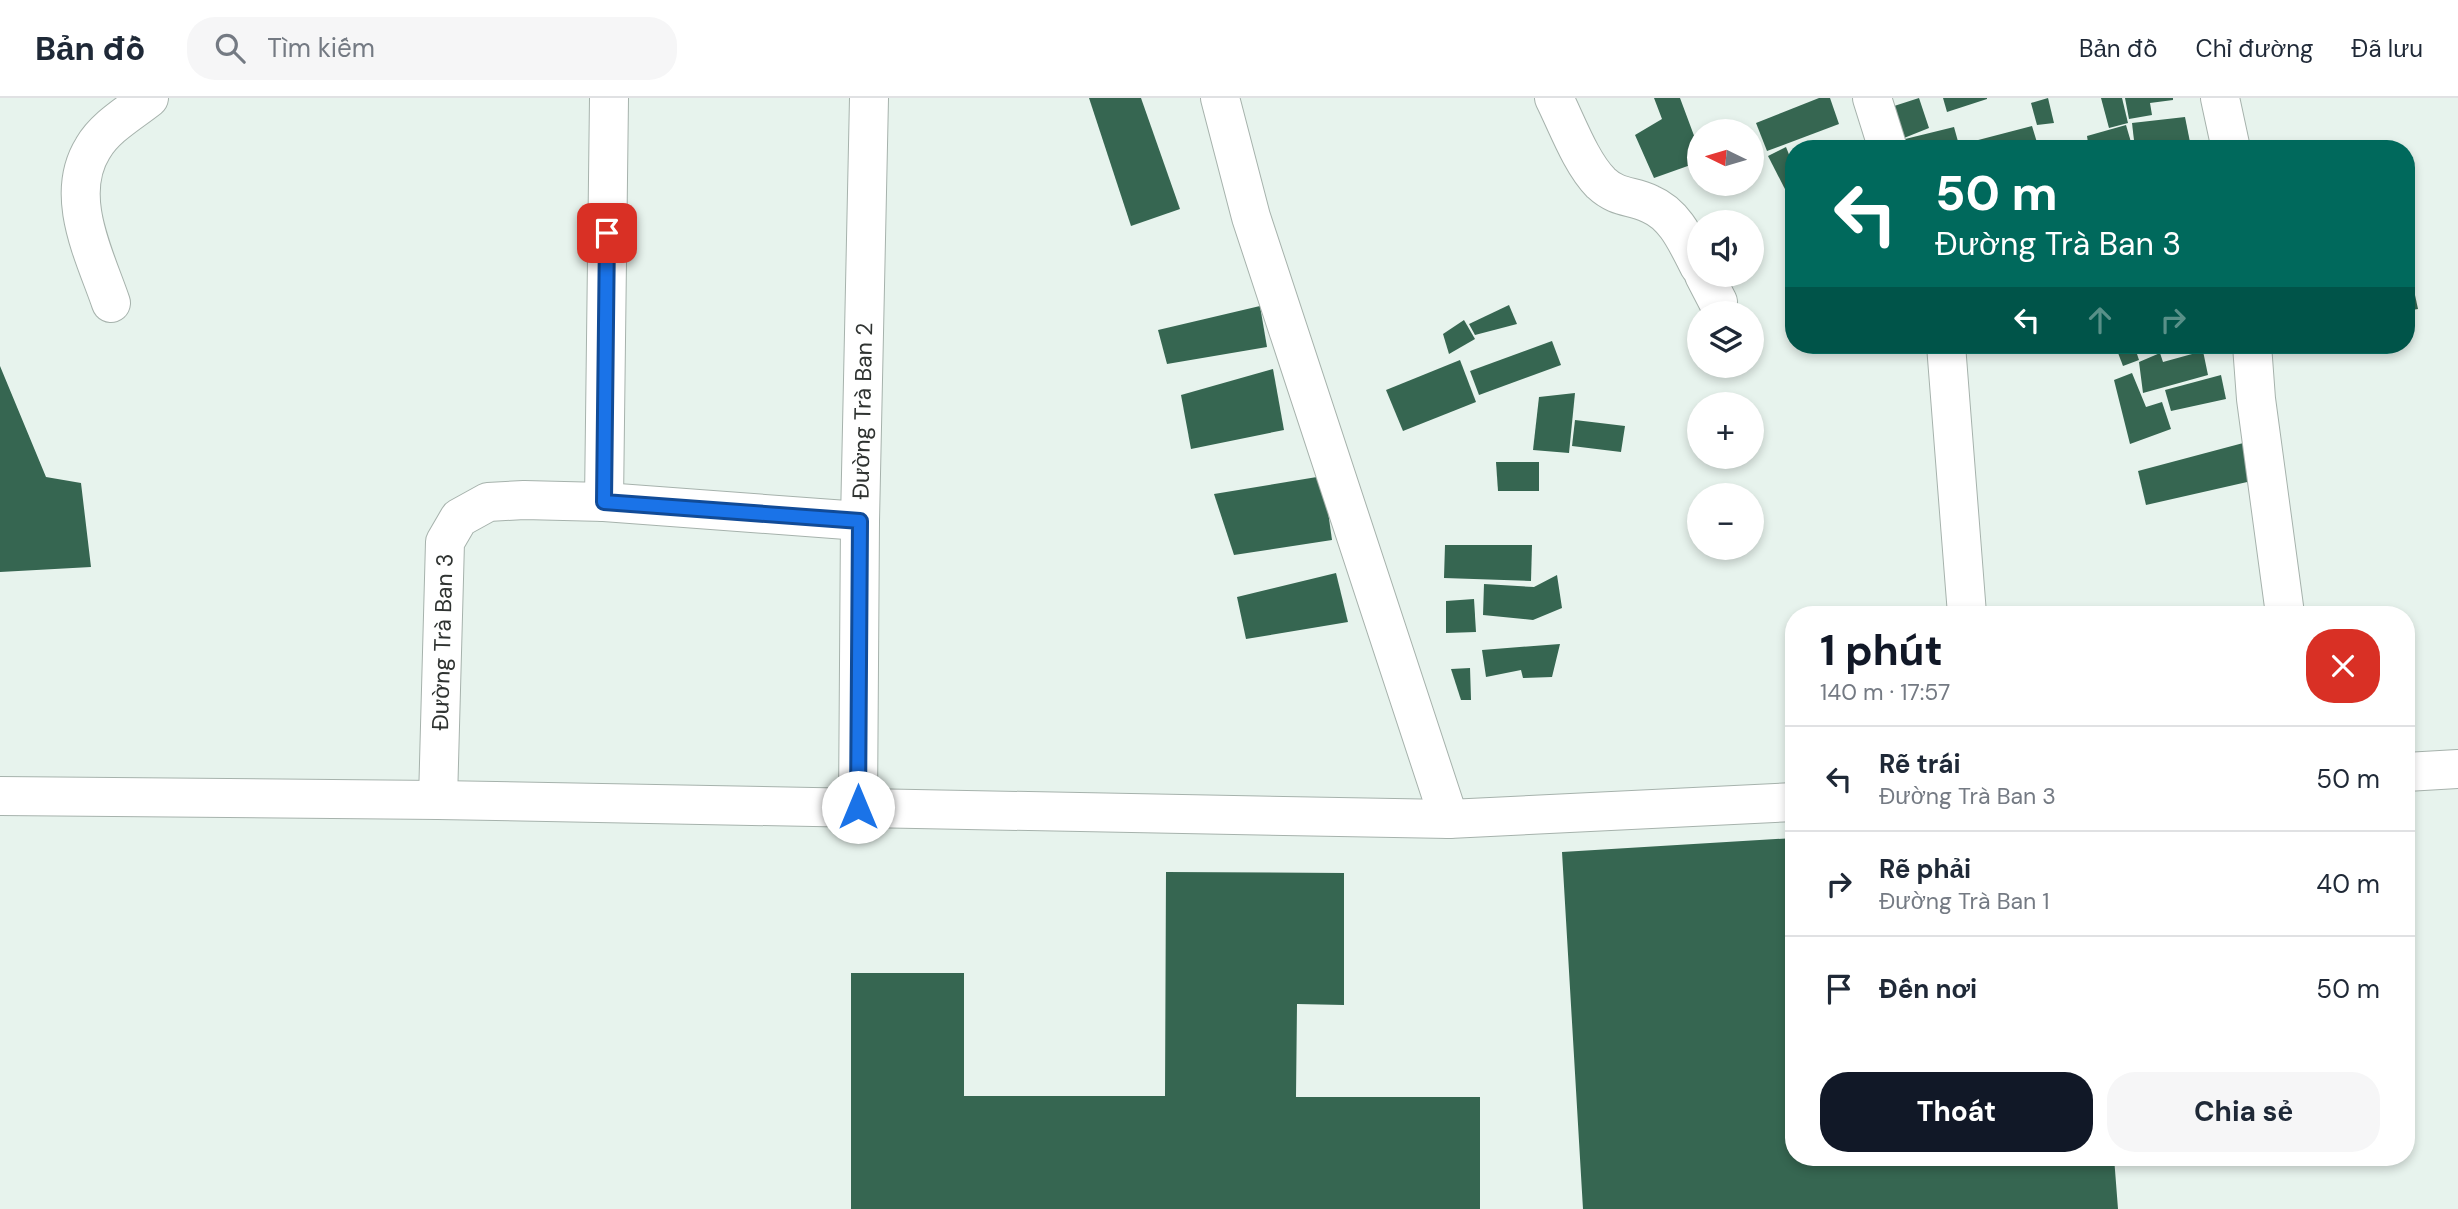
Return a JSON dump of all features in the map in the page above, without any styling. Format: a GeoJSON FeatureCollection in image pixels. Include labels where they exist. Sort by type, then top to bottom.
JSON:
{"type":"FeatureCollection","features":[{"type":"Feature","properties":{"kind":"street"},"geometry":{"type":"LineString","coordinates":[[111,303],[83,223],[83,171],[93,148],[107,130],[149,98]]}},
{"type":"Feature","properties":{"kind":"street"},"geometry":{"type":"LineString","coordinates":[[604,502],[608,98]]}},
{"type":"Feature","properties":{"kind":"street","name":"Đường Trà Ban 2"},"geometry":{"type":"LineString","coordinates":[[858,807],[860,521],[869,98]]}},
{"type":"Feature","properties":{"kind":"street"},"geometry":{"type":"LineString","coordinates":[[1220,98],[1251,217],[1449,819]]}},
{"type":"Feature","properties":{"kind":"street"},"geometry":{"type":"LineString","coordinates":[[1554,98],[1582,155],[1600,182],[1616,195],[1648,202],[1661,210],[1678,226],[1687,243]]}},
{"type":"Feature","properties":{"kind":"street"},"geometry":{"type":"LineString","coordinates":[[1872,98],[1885,140]]}},
{"type":"Feature","properties":{"kind":"street"},"geometry":{"type":"LineString","coordinates":[[2220,98],[2229,140]]}},
{"type":"Feature","properties":{"kind":"street"},"geometry":{"type":"LineString","coordinates":[[1947,354],[1966,606]]}},
{"type":"Feature","properties":{"kind":"street"},"geometry":{"type":"LineString","coordinates":[[2253,354],[2256,398],[2285,606]]}},
{"type":"Feature","properties":{"kind":"street","name":"Đường Trà Ban 3"},"geometry":{"type":"LineString","coordinates":[[438,800],[445,542],[459,518],[488,502],[524,500],[604,502],[860,521]]}},
{"type":"Feature","properties":{"kind":"street"},"geometry":{"type":"LineString","coordinates":[[2415,771],[2458,769]]}},
{"type":"Feature","properties":{"kind":"street"},"geometry":{"type":"LineString","coordinates":[[0,796],[438,800],[1449,819],[1785,802]]}},
{"type":"Feature","properties":{"kind":"building"},"geometry":{"type":"Polygon","coordinates":[[[1089,98],[1141,98],[1180,209],[1131,226],[1089,98]]]}},
{"type":"Feature","properties":{"kind":"building"},"geometry":{"type":"Polygon","coordinates":[[[1654,98],[1680,98],[1688,119],[1687,166],[1654,178],[1635,135],[1662,119],[1654,98]]]}},
{"type":"Feature","properties":{"kind":"building"},"geometry":{"type":"Polygon","coordinates":[[[1819,98],[1830,98],[1839,124],[1796,140],[1785,140],[1785,144],[1767,151],[1764,143],[1764,120],[1819,98]]]}},
{"type":"Feature","properties":{"kind":"building"},"geometry":{"type":"Polygon","coordinates":[[[1919,98],[1929,128],[1899,140],[1891,107],[1919,98]]]}},
{"type":"Feature","properties":{"kind":"building"},"geometry":{"type":"Polygon","coordinates":[[[1943,98],[1987,98],[1987,99],[1947,112],[1943,98]]]}},
{"type":"Feature","properties":{"kind":"building"},"geometry":{"type":"Polygon","coordinates":[[[2048,98],[2054,123],[2037,125],[2031,103],[2048,98]]]}},
{"type":"Feature","properties":{"kind":"building"},"geometry":{"type":"Polygon","coordinates":[[[2101,98],[2122,98],[2128,123],[2109,128],[2101,98]]]}},
{"type":"Feature","properties":{"kind":"building"},"geometry":{"type":"Polygon","coordinates":[[[2125,98],[2173,100],[2150,103],[2152,115],[2129,119],[2125,98]]]}},
{"type":"Feature","properties":{"kind":"building"},"geometry":{"type":"Polygon","coordinates":[[[2185,117],[2190,140],[2134,140],[2132,123],[2185,117]]]}},
{"type":"Feature","properties":{"kind":"building"},"geometry":{"type":"Polygon","coordinates":[[[2126,125],[2130,140],[2088,140],[2087,136],[2126,125]]]}},
{"type":"Feature","properties":{"kind":"building"},"geometry":{"type":"Polygon","coordinates":[[[2032,126],[2036,140],[1978,140],[2032,126]]]}},
{"type":"Feature","properties":{"kind":"building"},"geometry":{"type":"Polygon","coordinates":[[[1954,127],[1958,140],[1901,140],[1954,127]]]}},
{"type":"Feature","properties":{"kind":"building"},"geometry":{"type":"Polygon","coordinates":[[[1785,148],[1785,189],[1768,156],[1785,148]]]}},
{"type":"Feature","properties":{"kind":"building"},"geometry":{"type":"Polygon","coordinates":[[[1509,305],[1517,324],[1475,335],[1469,324],[1509,305]]]}},
{"type":"Feature","properties":{"kind":"building"},"geometry":{"type":"Polygon","coordinates":[[[1260,306],[1267,347],[1167,364],[1158,330],[1260,306]]]}},
{"type":"Feature","properties":{"kind":"building"},"geometry":{"type":"Polygon","coordinates":[[[1464,320],[1475,339],[1449,354],[1443,334],[1464,320]]]}},
{"type":"Feature","properties":{"kind":"building"},"geometry":{"type":"Polygon","coordinates":[[[1552,341],[1561,365],[1479,395],[1470,371],[1552,341]]]}},
{"type":"Feature","properties":{"kind":"building"},"geometry":{"type":"Polygon","coordinates":[[[2118,354],[2137,354],[2139,360],[2123,366],[2118,354]]]}},
{"type":"Feature","properties":{"kind":"building"},"geometry":{"type":"Polygon","coordinates":[[[2160,354],[2163,362],[2192,354],[2204,354],[2208,375],[2143,393],[2139,362],[2160,354]]]}},
{"type":"Feature","properties":{"kind":"building"},"geometry":{"type":"Polygon","coordinates":[[[1460,360],[1476,402],[1403,431],[1386,390],[1460,360]]]}},
{"type":"Feature","properties":{"kind":"building"},"geometry":{"type":"Polygon","coordinates":[[[0,366],[46,477],[81,483],[91,567],[0,572],[0,366]]]}},
{"type":"Feature","properties":{"kind":"building"},"geometry":{"type":"Polygon","coordinates":[[[1273,369],[1284,430],[1191,449],[1181,395],[1273,369]]]}},
{"type":"Feature","properties":{"kind":"building"},"geometry":{"type":"Polygon","coordinates":[[[2132,373],[2146,407],[2162,402],[2171,429],[2130,444],[2114,380],[2132,373]]]}},
{"type":"Feature","properties":{"kind":"building"},"geometry":{"type":"Polygon","coordinates":[[[2221,375],[2226,399],[2171,411],[2165,390],[2221,375]]]}},
{"type":"Feature","properties":{"kind":"building"},"geometry":{"type":"Polygon","coordinates":[[[1575,393],[1569,453],[1533,450],[1539,397],[1575,393]]]}},
{"type":"Feature","properties":{"kind":"building"},"geometry":{"type":"Polygon","coordinates":[[[1575,420],[1625,426],[1621,452],[1572,446],[1575,420]]]}},
{"type":"Feature","properties":{"kind":"building"},"geometry":{"type":"Polygon","coordinates":[[[2247,442],[2256,480],[2146,505],[2138,471],[2247,442]]]}},
{"type":"Feature","properties":{"kind":"building"},"geometry":{"type":"Polygon","coordinates":[[[1496,462],[1539,462],[1539,491],[1498,491],[1496,462]]]}},
{"type":"Feature","properties":{"kind":"building"},"geometry":{"type":"Polygon","coordinates":[[[1323,476],[1332,540],[1234,555],[1214,494],[1323,476]]]}},
{"type":"Feature","properties":{"kind":"building"},"geometry":{"type":"Polygon","coordinates":[[[1445,545],[1532,545],[1531,581],[1444,578],[1445,545]]]}},
{"type":"Feature","properties":{"kind":"building"},"geometry":{"type":"Polygon","coordinates":[[[1336,573],[1348,622],[1246,639],[1237,597],[1336,573]]]}},
{"type":"Feature","properties":{"kind":"building"},"geometry":{"type":"Polygon","coordinates":[[[1557,575],[1562,608],[1533,620],[1483,615],[1484,584],[1534,587],[1557,575]]]}},
{"type":"Feature","properties":{"kind":"building"},"geometry":{"type":"Polygon","coordinates":[[[1474,599],[1476,632],[1446,633],[1446,601],[1474,599]]]}},
{"type":"Feature","properties":{"kind":"building"},"geometry":{"type":"Polygon","coordinates":[[[1560,644],[1552,677],[1523,678],[1521,670],[1486,677],[1482,650],[1560,644]]]}},
{"type":"Feature","properties":{"kind":"building"},"geometry":{"type":"Polygon","coordinates":[[[1470,668],[1471,700],[1461,700],[1451,669],[1470,668]]]}},
{"type":"Feature","properties":{"kind":"building"},"geometry":{"type":"Polygon","coordinates":[[[1785,839],[1785,1166],[2115,1166],[2118,1209],[1583,1209],[1562,852],[1785,839]]]}},
{"type":"Feature","properties":{"kind":"building"},"geometry":{"type":"Polygon","coordinates":[[[1166,872],[1344,873],[1344,1005],[1297,1004],[1296,1097],[1480,1097],[1480,1209],[851,1209],[851,973],[964,973],[964,1096],[1165,1096],[1166,872]]]}},
{"type":"Feature","properties":{"kind":"route"},"geometry":{"type":"LineString","coordinates":[[607,233],[604,502],[860,521],[858,807]]}}]}
